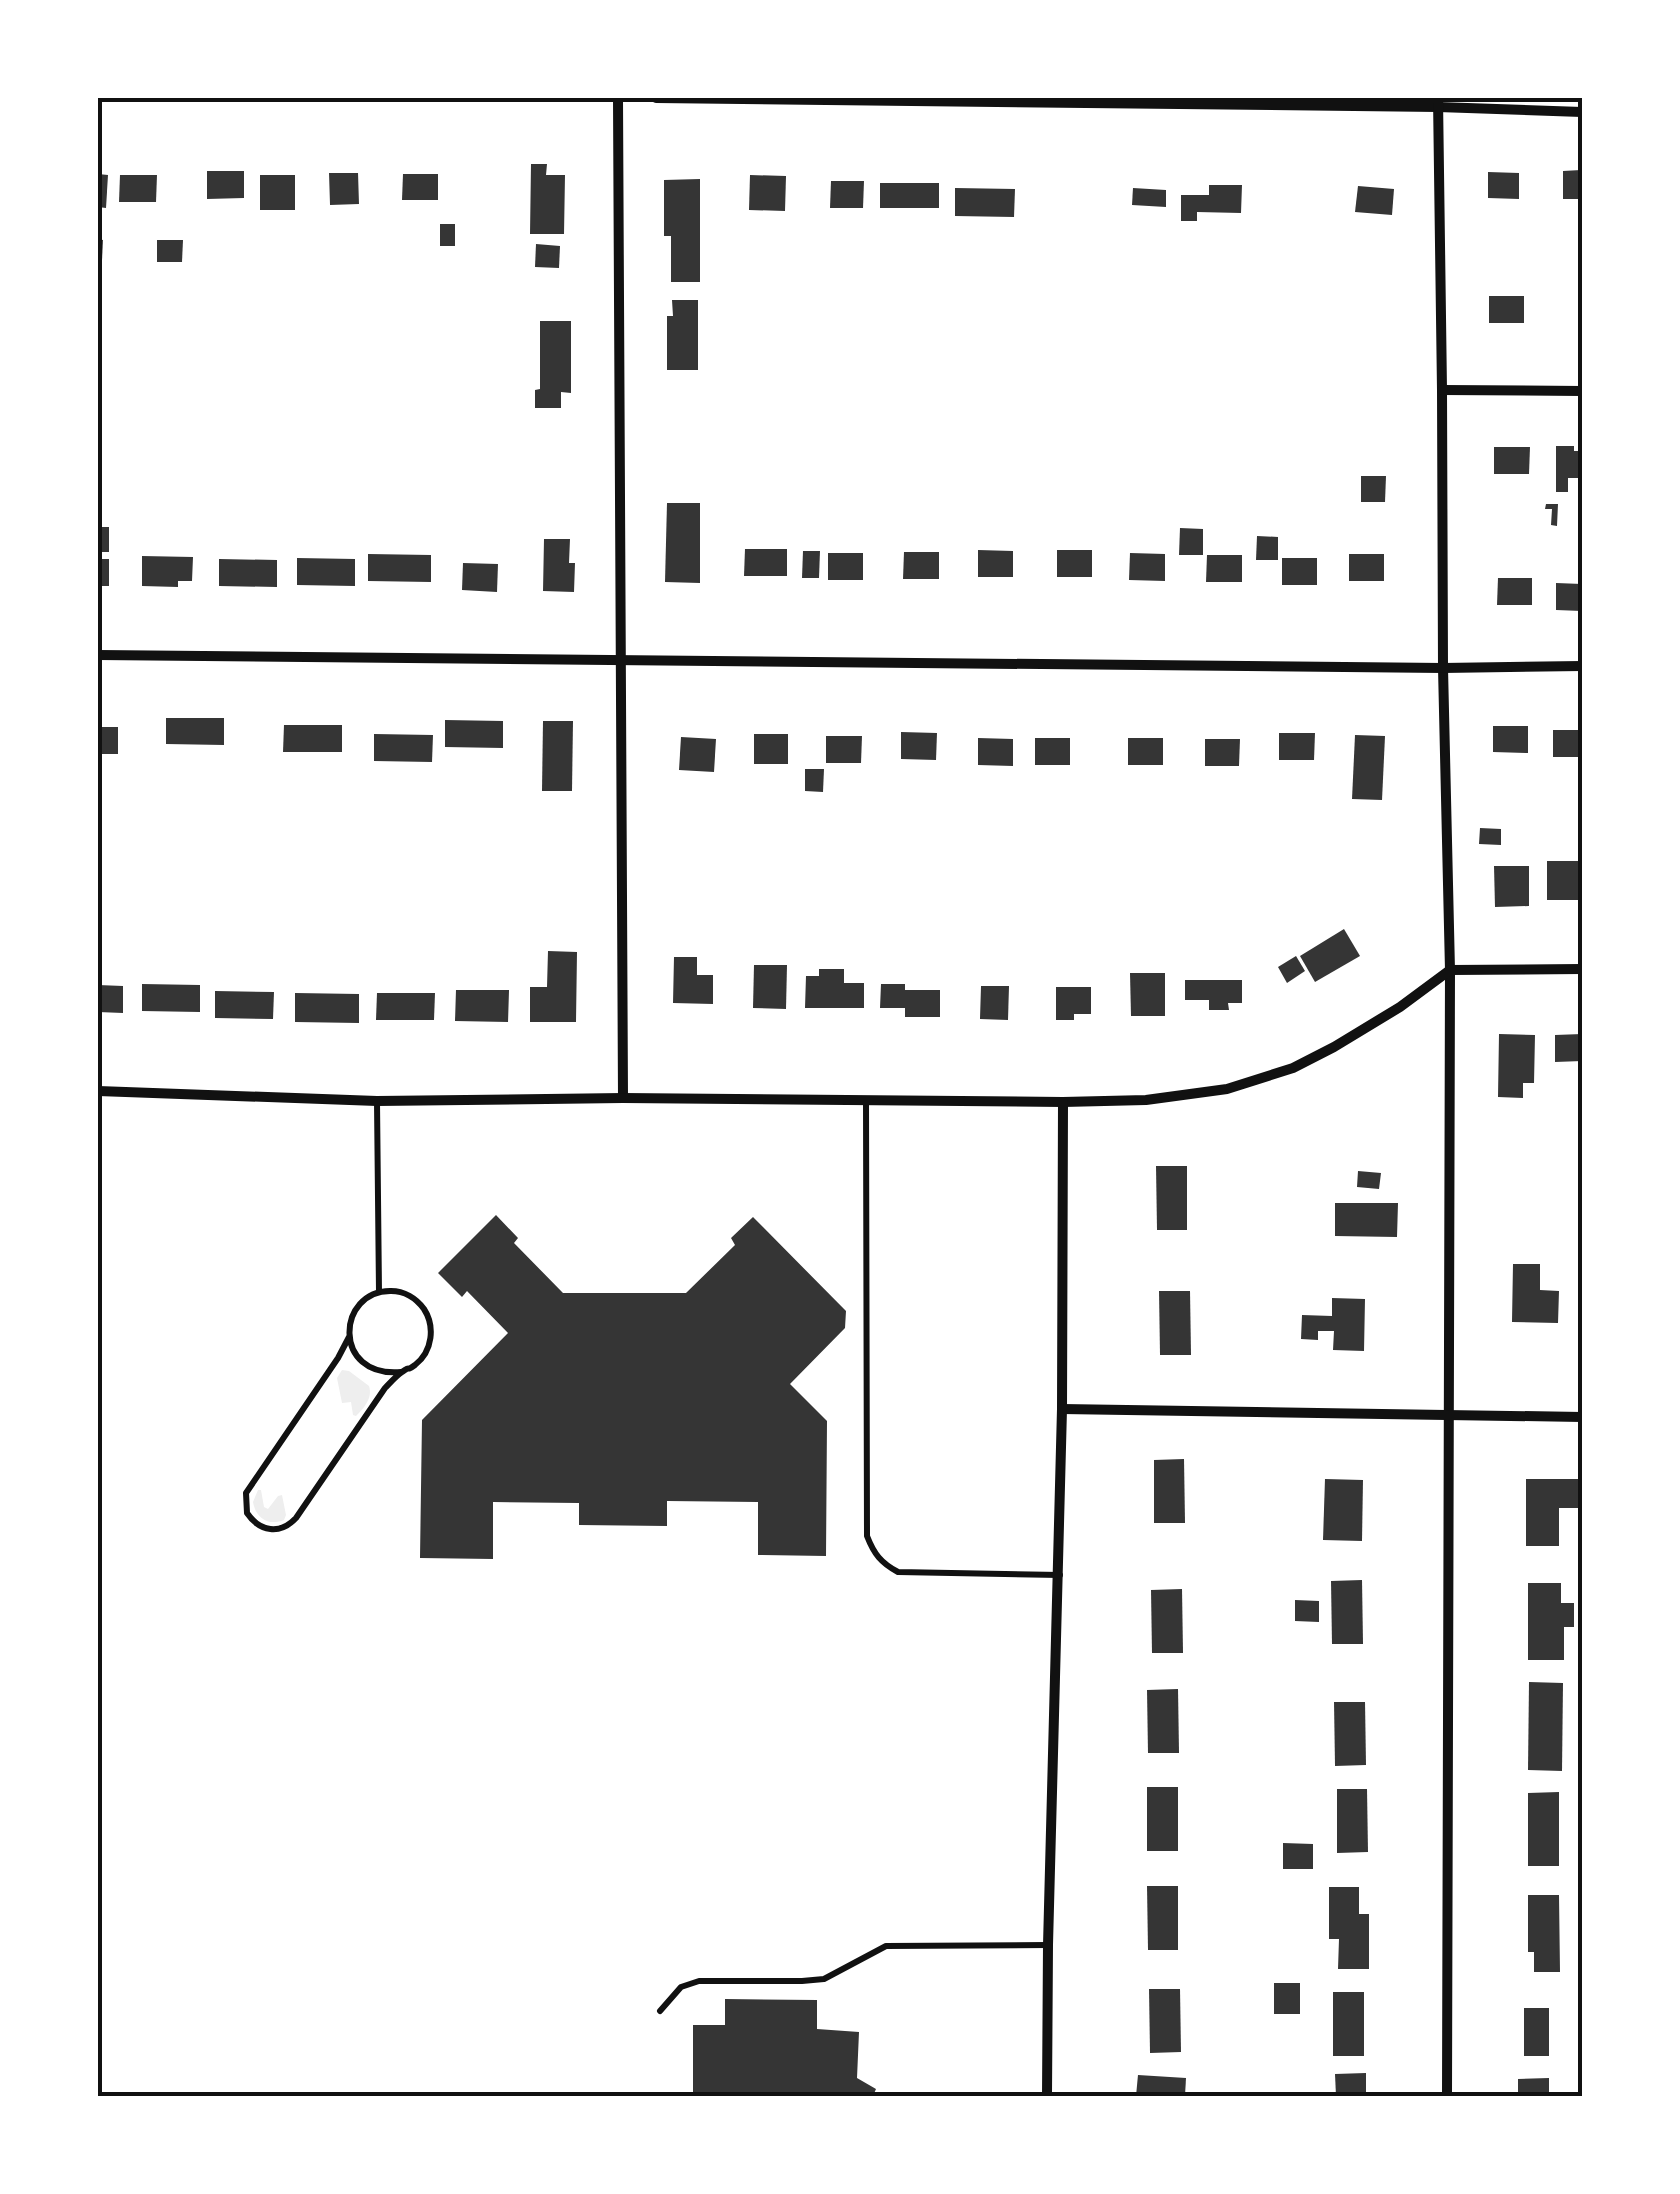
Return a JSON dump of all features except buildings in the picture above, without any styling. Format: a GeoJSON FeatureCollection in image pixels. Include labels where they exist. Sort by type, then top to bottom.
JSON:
{"type":"FeatureCollection","features":[{"type":"Feature","properties":{"kind":"street"},"geometry":{"type":"LineString","coordinates":[[618,98],[623,1098]]}},
{"type":"Feature","properties":{"kind":"street"},"geometry":{"type":"LineString","coordinates":[[656,98],[1438,102],[1582,112]]}},
{"type":"Feature","properties":{"kind":"street"},"geometry":{"type":"LineString","coordinates":[[1438,102],[1450,970],[1447,2096]]}},
{"type":"Feature","properties":{"kind":"street"},"geometry":{"type":"LineString","coordinates":[[1442,390],[1582,391]]}},
{"type":"Feature","properties":{"kind":"street"},"geometry":{"type":"LineString","coordinates":[[98,655],[1443,668],[1582,666]]}},
{"type":"Feature","properties":{"kind":"street"},"geometry":{"type":"LineString","coordinates":[[98,1091],[377,1101],[623,1098],[1063,1102],[1191,1096],[1293,1068],[1400,1006],[1450,970],[1582,969]]}},
{"type":"Feature","properties":{"kind":"street"},"geometry":{"type":"LineString","coordinates":[[1047,2096],[1060,1574],[1063,1102]]}},
{"type":"Feature","properties":{"kind":"street"},"geometry":{"type":"LineString","coordinates":[[1062,1409],[1582,1416]]}},
{"type":"Feature","properties":{"kind":"lane"},"geometry":{"type":"LineString","coordinates":[[866,1100],[867,1536],[873,1552],[884,1565],[898,1572],[1060,1574]]}},
{"type":"Feature","properties":{"kind":"lane"},"geometry":{"type":"LineString","coordinates":[[377,1101],[379,1292]]}},
{"type":"Feature","properties":{"kind":"lane"},"geometry":{"type":"LineString","coordinates":[[349,1337],[246,1494],[247,1513],[260,1528],[281,1529],[296,1518],[385,1388],[424,1355],[430,1342],[427,1313],[407,1294],[379,1292],[356,1309],[349,1337],[354,1351],[372,1370],[401,1372]]}},
{"type":"Feature","properties":{"kind":"lane"},"geometry":{"type":"LineString","coordinates":[[660,2011],[681,1987],[700,1981],[824,1978],[886,1946],[1048,1944]]}},
{"type":"Feature","properties":{"kind":"shaded area"},"geometry":{"type":"Polygon","coordinates":[[[342,1370],[369,1386],[369,1399],[356,1416],[351,1402],[342,1403],[337,1378],[342,1370]]]}},
{"type":"Feature","properties":{"kind":"shaded area"},"geometry":{"type":"Polygon","coordinates":[[[258,1490],[268,1509],[282,1495],[284,1520],[273,1522],[260,1517],[253,1502],[258,1490]]]}}]}
